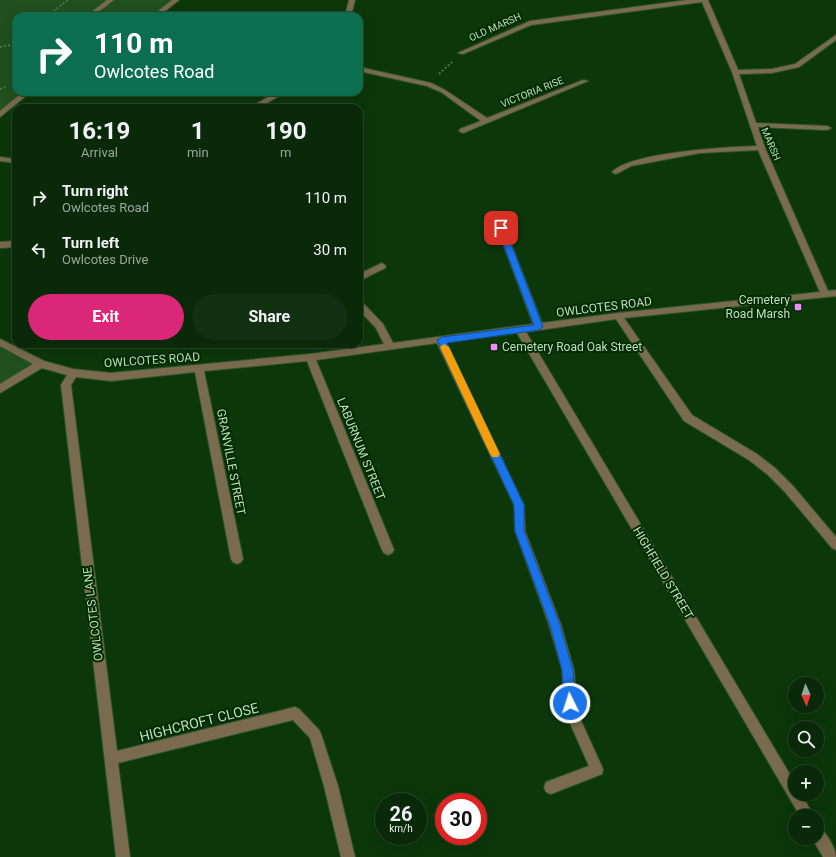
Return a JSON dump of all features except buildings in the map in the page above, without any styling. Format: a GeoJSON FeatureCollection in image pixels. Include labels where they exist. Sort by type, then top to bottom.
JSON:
{"type":"FeatureCollection","features":[{"type":"Feature","properties":{"kind":"street"},"geometry":{"type":"LineString","coordinates":[[94,12],[111,0]]}},
{"type":"Feature","properties":{"kind":"street"},"geometry":{"type":"LineString","coordinates":[[161,12],[176,0]]}},
{"type":"Feature","properties":{"kind":"street"},"geometry":{"type":"LineString","coordinates":[[349,12],[352,0]]}},
{"type":"Feature","properties":{"kind":"street","name":"OLD MARSH"},"geometry":{"type":"LineString","coordinates":[[460,53],[530,23],[701,0]]}},
{"type":"Feature","properties":{"kind":"street","name":"MARSH"},"geometry":{"type":"LineString","coordinates":[[704,0],[735,72],[752,125],[825,293]]}},
{"type":"Feature","properties":{"kind":"street"},"geometry":{"type":"LineString","coordinates":[[735,72],[772,71],[797,66],[836,37]]}},
{"type":"Feature","properties":{"kind":"street"},"geometry":{"type":"LineString","coordinates":[[363,70],[428,84],[443,91],[486,121]]}},
{"type":"Feature","properties":{"kind":"street","name":"VICTORIA RISE"},"geometry":{"type":"LineString","coordinates":[[462,131],[585,81]]}},
{"type":"Feature","properties":{"kind":"street"},"geometry":{"type":"LineString","coordinates":[[13,104],[22,96]]}},
{"type":"Feature","properties":{"kind":"street"},"geometry":{"type":"LineString","coordinates":[[260,104],[275,96]]}},
{"type":"Feature","properties":{"kind":"street"},"geometry":{"type":"LineString","coordinates":[[0,115],[12,105]]}},
{"type":"Feature","properties":{"kind":"street"},"geometry":{"type":"LineString","coordinates":[[752,125],[827,128]]}},
{"type":"Feature","properties":{"kind":"street"},"geometry":{"type":"LineString","coordinates":[[616,172],[629,164],[700,151],[762,148]]}},
{"type":"Feature","properties":{"kind":"street"},"geometry":{"type":"LineString","coordinates":[[0,159],[12,160]]}},
{"type":"Feature","properties":{"kind":"street"},"geometry":{"type":"LineString","coordinates":[[501,228],[539,327]]}},
{"type":"Feature","properties":{"kind":"street"},"geometry":{"type":"LineString","coordinates":[[0,245],[12,244]]}},
{"type":"Feature","properties":{"kind":"street"},"geometry":{"type":"LineString","coordinates":[[363,276],[382,266]]}},
{"type":"Feature","properties":{"kind":"street","name":"OWLCOTES ROAD"},"geometry":{"type":"LineString","coordinates":[[0,342],[41,364],[73,373],[111,377],[310,357],[618,316],[836,293]]}},
{"type":"Feature","properties":{"kind":"street"},"geometry":{"type":"LineString","coordinates":[[363,308],[380,326],[390,347]]}},
{"type":"Feature","properties":{"kind":"street"},"geometry":{"type":"LineString","coordinates":[[618,316],[688,418],[752,456],[771,471],[789,489],[836,545]]}},
{"type":"Feature","properties":{"kind":"street","name":"HIGHFIELD STREET"},"geometry":{"type":"LineString","coordinates":[[520,330],[803,809]]}},
{"type":"Feature","properties":{"kind":"street"},"geometry":{"type":"LineString","coordinates":[[442,340],[519,505],[520,531],[555,625],[568,670],[571,712],[597,769],[551,787]]}},
{"type":"Feature","properties":{"kind":"street","name":"LABURNUM STREET"},"geometry":{"type":"LineString","coordinates":[[310,357],[388,550]]}},
{"type":"Feature","properties":{"kind":"street"},"geometry":{"type":"LineString","coordinates":[[0,389],[41,364]]}},
{"type":"Feature","properties":{"kind":"street","name":"GRANVILLE STREET"},"geometry":{"type":"LineString","coordinates":[[199,369],[237,559]]}},
{"type":"Feature","properties":{"kind":"street","name":"OWLCOTES LANE"},"geometry":{"type":"LineString","coordinates":[[73,373],[66,385],[123,857]]}},
{"type":"Feature","properties":{"kind":"street","name":"HIGHCROFT CLOSE"},"geometry":{"type":"LineString","coordinates":[[110,759],[295,713],[315,734],[331,786],[348,857]]}},
{"type":"Feature","properties":{"kind":"street"},"geometry":{"type":"LineString","coordinates":[[824,845],[831,857]]}},
{"type":"Feature","properties":{"kind":"path"},"geometry":{"type":"LineString","coordinates":[[52,12],[68,0]]}},
{"type":"Feature","properties":{"kind":"path"},"geometry":{"type":"LineString","coordinates":[[0,47],[12,43]]}},
{"type":"Feature","properties":{"kind":"path","name":"OLD MARSH"},"geometry":{"type":"LineString","coordinates":[[428,84],[460,53]]}},
{"type":"Feature","properties":{"kind":"green space"},"geometry":{"type":"Polygon","coordinates":[[[0,0],[176,0],[160,12],[12,12],[12,96],[22,96],[0,115],[0,0]]]}},
{"type":"Feature","properties":{"kind":"green space"},"geometry":{"type":"Polygon","coordinates":[[[0,342],[41,364],[0,389],[0,342]]]}},
{"type":"Feature","properties":{"kind":"slow traffic"},"geometry":{"type":"LineString","coordinates":[[444,347],[495,454]]}},
{"type":"Feature","properties":{"kind":"place","name":"Cemetery Road Marsh"},"geometry":{"type":"Point","coordinates":[798,307]}},
{"type":"Feature","properties":{"kind":"place","name":"Cemetery Road Oak Street"},"geometry":{"type":"Point","coordinates":[494,347]}},
{"type":"Feature","properties":{"kind":"route"},"geometry":{"type":"LineString","coordinates":[[501,228],[539,327],[442,340],[519,505],[520,531],[555,625],[568,670],[570,703]]}}]}
